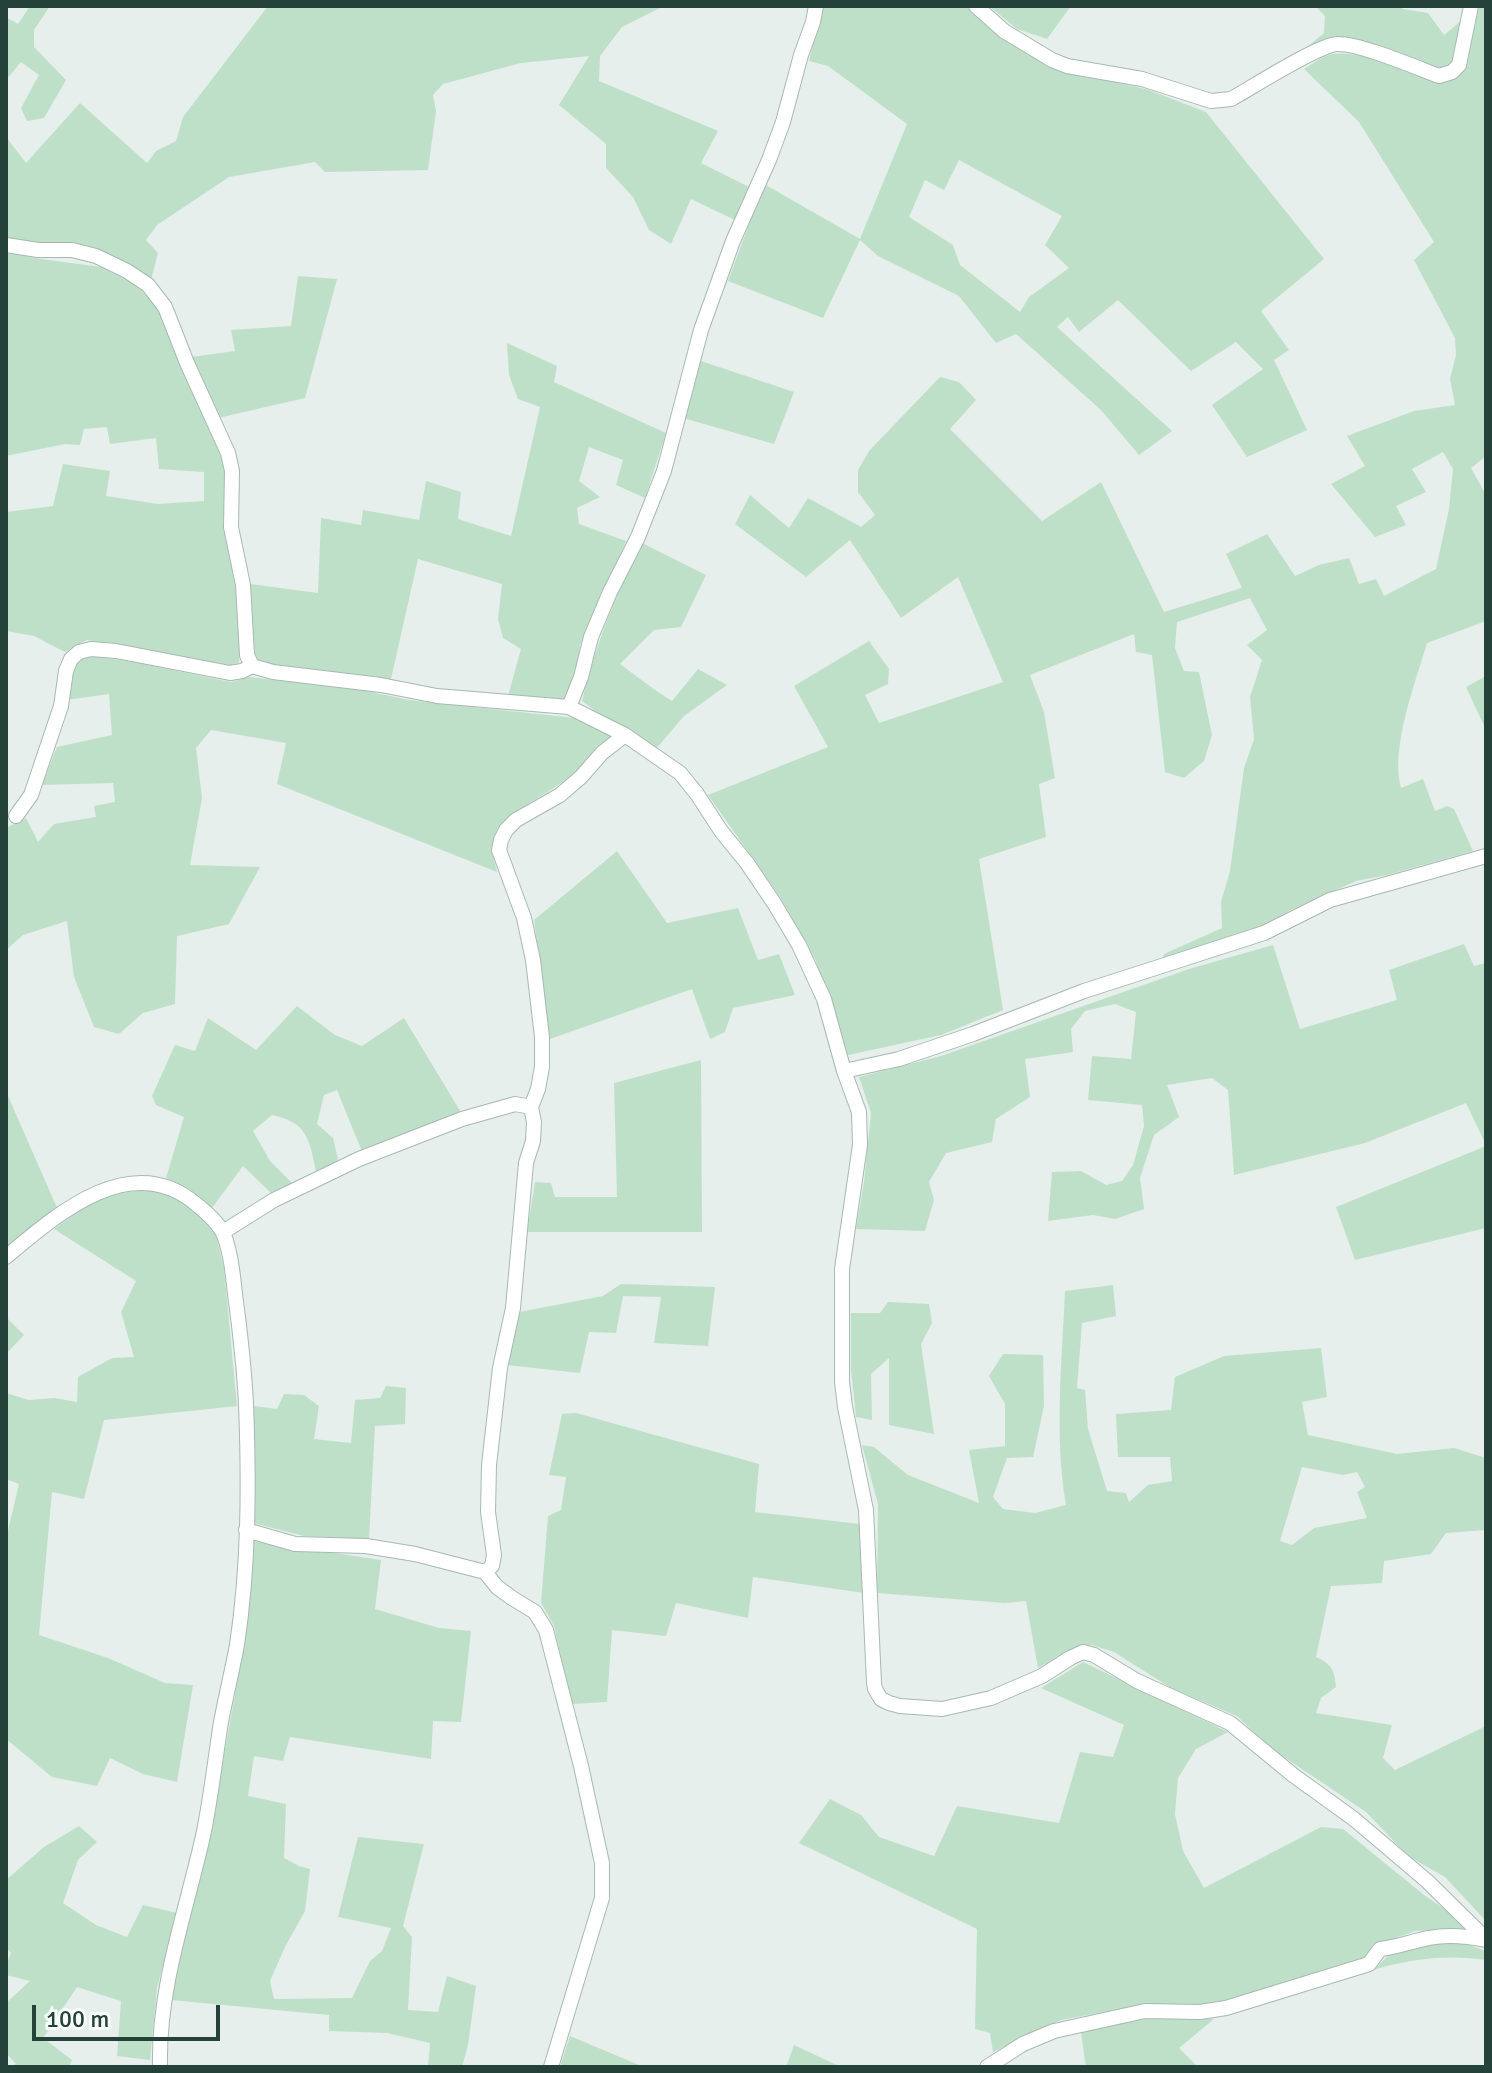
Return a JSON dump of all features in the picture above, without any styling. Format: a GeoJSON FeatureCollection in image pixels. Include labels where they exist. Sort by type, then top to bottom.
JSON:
{"type":"FeatureCollection","features":[{"type":"Feature","properties":{"kind":"street"},"geometry":{"type":"LineString","coordinates":[[569,707],[581,677],[591,637],[638,537],[664,471],[701,330],[733,241],[783,122],[816,6]]}},
{"type":"Feature","properties":{"kind":"street"},"geometry":{"type":"LineString","coordinates":[[976,6],[1004,31],[1067,66],[1142,79],[1222,102],[1311,54],[1336,44],[1356,47],[1439,76],[1452,72],[1459,65],[1471,6]]}},
{"type":"Feature","properties":{"kind":"street"},"geometry":{"type":"LineString","coordinates":[[6,245],[38,250],[72,250],[96,256],[148,285],[165,307],[228,453],[232,471],[231,527],[243,585],[247,655],[252,666]]}},
{"type":"Feature","properties":{"kind":"street"},"geometry":{"type":"LineString","coordinates":[[16,816],[31,795],[61,706],[71,659],[79,652],[91,649],[230,673],[252,666],[273,672],[381,685],[437,696],[569,707],[625,735],[680,773],[747,863],[799,945],[824,999],[859,1112],[860,1145],[842,1269],[842,1382],[866,1510],[877,1694],[881,1699],[900,1706],[942,1709],[991,1698],[1042,1676],[1083,1652],[1094,1655],[1137,1681],[1230,1723],[1293,1775],[1354,1819],[1427,1881],[1486,1940]]}},
{"type":"Feature","properties":{"kind":"street"},"geometry":{"type":"LineString","coordinates":[[485,1572],[492,1566],[494,1555],[488,1512],[489,1465],[500,1368],[513,1308],[526,1163],[533,1141],[531,1107],[542,1067],[542,1037],[533,960],[524,918],[499,850],[506,830],[516,820],[560,795],[625,735]]}},
{"type":"Feature","properties":{"kind":"street"},"geometry":{"type":"LineString","coordinates":[[844,1071],[899,1059],[1084,991],[1264,933],[1330,900],[1486,856]]}},
{"type":"Feature","properties":{"kind":"street"},"geometry":{"type":"LineString","coordinates":[[223,1232],[274,1200],[359,1159],[462,1119],[515,1104],[531,1107]]}},
{"type":"Feature","properties":{"kind":"street"},"geometry":{"type":"LineString","coordinates":[[6,1257],[74,1205],[130,1182],[155,1183],[185,1194],[223,1232],[231,1266],[244,1368],[248,1472],[245,1573],[237,1644],[203,1835],[172,1959],[163,2013],[160,2067]]}},
{"type":"Feature","properties":{"kind":"street"},"geometry":{"type":"LineString","coordinates":[[246,1530],[295,1544],[366,1546],[415,1554],[485,1572],[497,1587],[535,1612],[546,1630],[602,1863],[602,1898],[551,2067]]}},
{"type":"Feature","properties":{"kind":"street"},"geometry":{"type":"LineString","coordinates":[[987,2067],[1023,2044],[1054,2031],[1145,2011],[1200,2012],[1226,2008],[1369,1964],[1380,1949],[1401,1947],[1430,1938],[1463,1936],[1486,1940]]}},
{"type":"Feature","properties":{"kind":"green space"},"geometry":{"type":"Polygon","coordinates":[[[30,6],[50,6],[34,30],[34,47],[66,80],[44,118],[27,121],[21,108],[39,75],[21,62],[6,80],[6,17],[18,24],[30,6]]]}},
{"type":"Feature","properties":{"kind":"green space"},"geometry":{"type":"Polygon","coordinates":[[[268,6],[664,6],[622,27],[600,56],[599,81],[718,131],[701,163],[749,187],[735,220],[691,199],[671,244],[649,230],[633,197],[606,168],[606,144],[559,105],[589,56],[521,63],[443,84],[433,95],[436,111],[428,170],[325,172],[315,162],[229,177],[157,225],[146,240],[158,253],[151,280],[38,245],[6,239],[6,137],[26,163],[80,103],[147,163],[156,151],[176,141],[183,117],[268,6]]]}},
{"type":"Feature","properties":{"kind":"green space"},"geometry":{"type":"Polygon","coordinates":[[[822,6],[967,6],[990,28],[1054,69],[1146,89],[1206,112],[1324,259],[1261,311],[1289,350],[1274,360],[1307,430],[1247,457],[1212,405],[1263,369],[1236,342],[1191,371],[1118,300],[1079,332],[1068,317],[1057,327],[1172,431],[1139,455],[1101,410],[1016,334],[996,343],[959,296],[878,256],[860,240],[823,318],[728,281],[764,184],[860,239],[907,124],[828,66],[809,61],[822,6]],[[959,160],[944,190],[925,180],[909,217],[953,245],[960,265],[1020,312],[1029,297],[1069,268],[1045,245],[1062,216],[959,160]]]}},
{"type":"Feature","properties":{"kind":"green space"},"geometry":{"type":"Polygon","coordinates":[[[989,6],[1071,6],[1047,39],[1017,29],[989,6]]]}},
{"type":"Feature","properties":{"kind":"green space"},"geometry":{"type":"Polygon","coordinates":[[[1315,6],[1398,6],[1428,13],[1444,35],[1461,21],[1456,55],[1449,66],[1436,69],[1335,39],[1306,48],[1324,33],[1325,16],[1315,6]]]}},
{"type":"Feature","properties":{"kind":"green space"},"geometry":{"type":"Polygon","coordinates":[[[1475,6],[1486,6],[1486,456],[1471,468],[1486,495],[1486,621],[1427,643],[1405,716],[1398,772],[1401,788],[1423,779],[1435,811],[1447,806],[1454,809],[1473,851],[1356,881],[1291,910],[1260,928],[1162,960],[1164,954],[1222,928],[1221,902],[1230,871],[1244,768],[1254,739],[1250,697],[1262,660],[1247,645],[1267,630],[1250,598],[1177,622],[1175,648],[1184,671],[1199,672],[1212,735],[1204,761],[1184,778],[1165,772],[1152,655],[1136,652],[1134,634],[1030,675],[1044,712],[1055,778],[1039,784],[1046,837],[979,859],[1003,1010],[941,1035],[848,1055],[815,959],[780,897],[708,795],[828,747],[794,686],[869,641],[889,669],[888,684],[865,695],[879,723],[1003,682],[958,577],[901,618],[850,540],[806,577],[735,524],[750,495],[789,528],[808,498],[861,527],[875,515],[858,492],[858,470],[869,451],[940,377],[959,382],[976,400],[950,429],[1042,521],[1101,482],[1164,612],[1242,588],[1226,554],[1267,534],[1295,576],[1319,565],[1349,558],[1359,584],[1376,579],[1384,596],[1436,569],[1449,509],[1453,469],[1443,452],[1412,469],[1426,492],[1396,506],[1406,525],[1375,537],[1331,484],[1365,466],[1347,436],[1414,411],[1455,405],[1450,379],[1456,355],[1455,338],[1414,260],[1434,242],[1359,122],[1304,69],[1326,56],[1351,54],[1383,62],[1440,84],[1460,72],[1475,6]]]}},
{"type":"Feature","properties":{"kind":"green space"},"geometry":{"type":"Polygon","coordinates":[[[6,251],[101,267],[134,284],[157,306],[220,451],[226,472],[223,521],[235,572],[239,663],[228,666],[87,640],[65,652],[34,636],[6,631],[6,512],[53,506],[63,464],[110,471],[106,496],[158,504],[204,501],[204,472],[159,469],[156,438],[110,444],[107,427],[84,429],[80,445],[65,444],[6,456],[6,251]]]}},
{"type":"Feature","properties":{"kind":"green space"},"geometry":{"type":"Polygon","coordinates":[[[298,276],[337,279],[305,398],[218,418],[191,357],[235,351],[231,330],[291,326],[298,276]]]}},
{"type":"Feature","properties":{"kind":"green space"},"geometry":{"type":"Polygon","coordinates":[[[507,343],[557,366],[554,382],[666,433],[645,498],[616,485],[623,460],[589,447],[579,481],[600,497],[577,508],[579,524],[626,541],[580,645],[578,670],[566,702],[508,696],[521,649],[503,638],[498,619],[502,584],[418,559],[391,679],[312,672],[257,662],[251,645],[250,584],[318,593],[321,518],[361,525],[363,510],[419,520],[426,481],[461,492],[458,519],[511,536],[540,407],[518,399],[509,375],[507,343]]]}},
{"type":"Feature","properties":{"kind":"green space"},"geometry":{"type":"Polygon","coordinates":[[[698,360],[794,392],[774,444],[683,418],[698,360]]]}},
{"type":"Feature","properties":{"kind":"green space"},"geometry":{"type":"Polygon","coordinates":[[[642,543],[706,575],[681,627],[654,630],[620,664],[672,701],[698,669],[727,685],[684,716],[656,749],[582,701],[607,620],[642,543]]]}},
{"type":"Feature","properties":{"kind":"green space"},"geometry":{"type":"Polygon","coordinates":[[[87,655],[231,682],[249,677],[362,690],[409,700],[584,719],[618,736],[579,772],[509,816],[496,832],[491,848],[497,872],[277,784],[286,743],[211,730],[196,748],[202,798],[190,865],[260,867],[229,924],[177,936],[175,1004],[143,1013],[119,1034],[94,1027],[74,977],[67,921],[23,935],[6,950],[6,828],[26,818],[38,842],[54,824],[96,817],[94,806],[115,802],[113,783],[42,785],[57,747],[112,735],[109,694],[67,700],[73,669],[87,655]]]}},
{"type":"Feature","properties":{"kind":"green space"},"geometry":{"type":"Polygon","coordinates":[[[1486,676],[1486,730],[1466,687],[1486,676]]]}},
{"type":"Feature","properties":{"kind":"green space"},"geometry":{"type":"Polygon","coordinates":[[[617,851],[667,923],[738,908],[758,960],[779,954],[795,995],[733,1008],[725,1032],[710,1039],[692,989],[550,1039],[534,920],[617,851]]]}},
{"type":"Feature","properties":{"kind":"green space"},"geometry":{"type":"Polygon","coordinates":[[[1464,944],[1474,966],[1486,963],[1486,1145],[1466,1103],[1365,1143],[1234,1175],[1228,1090],[1212,1078],[1167,1085],[1179,1117],[1154,1135],[1140,1178],[1144,1209],[1115,1219],[1093,1215],[1048,1221],[1052,1172],[1081,1171],[1106,1185],[1122,1181],[1133,1165],[1144,1126],[1142,1105],[1088,1100],[1092,1056],[1131,1059],[1136,1012],[1115,1004],[1085,1011],[1071,1029],[1073,1052],[1025,1059],[1030,1097],[996,1119],[992,1142],[946,1153],[929,1182],[934,1200],[925,1231],[856,1229],[871,1113],[859,1077],[941,1056],[1189,969],[1273,945],[1300,1029],[1397,1000],[1389,970],[1464,944]]]}},
{"type":"Feature","properties":{"kind":"green space"},"geometry":{"type":"Polygon","coordinates":[[[297,1006],[335,1035],[362,1046],[404,1018],[462,1114],[363,1154],[337,1090],[324,1095],[317,1124],[333,1138],[339,1164],[317,1175],[309,1144],[301,1129],[272,1115],[253,1131],[270,1161],[293,1184],[272,1194],[243,1166],[212,1208],[191,1190],[166,1178],[184,1117],[156,1105],[152,1096],[175,1045],[195,1051],[208,1018],[256,1050],[297,1006]]]}},
{"type":"Feature","properties":{"kind":"green space"},"geometry":{"type":"Polygon","coordinates":[[[701,1060],[702,1232],[527,1232],[535,1182],[551,1183],[555,1197],[617,1197],[614,1083],[701,1060]]]}},
{"type":"Feature","properties":{"kind":"green space"},"geometry":{"type":"Polygon","coordinates":[[[8,1096],[58,1210],[6,1249],[6,1098],[8,1096]]]}},
{"type":"Feature","properties":{"kind":"green space"},"geometry":{"type":"Polygon","coordinates":[[[1486,1146],[1486,1228],[1355,1260],[1336,1207],[1486,1146]]]}},
{"type":"Feature","properties":{"kind":"green space"},"geometry":{"type":"Polygon","coordinates":[[[151,1190],[178,1198],[200,1212],[216,1235],[224,1268],[237,1406],[104,1420],[84,1499],[52,1492],[39,1635],[108,1658],[165,1683],[193,1685],[177,1782],[143,1774],[110,1758],[97,1786],[52,1777],[6,1739],[6,1539],[19,1484],[6,1479],[6,1393],[29,1400],[54,1398],[77,1402],[78,1377],[112,1358],[134,1357],[121,1312],[136,1281],[54,1229],[100,1200],[122,1193],[151,1190]]]}},
{"type":"Feature","properties":{"kind":"green space"},"geometry":{"type":"Polygon","coordinates":[[[621,1284],[715,1287],[708,1346],[654,1343],[661,1297],[623,1296],[616,1333],[589,1332],[580,1373],[507,1365],[519,1312],[603,1296],[621,1284]]]}},
{"type":"Feature","properties":{"kind":"green space"},"geometry":{"type":"Polygon","coordinates":[[[1113,1285],[1116,1316],[1082,1323],[1077,1388],[1085,1390],[1088,1429],[1107,1491],[1126,1493],[1129,1502],[1148,1485],[1172,1481],[1170,1457],[1118,1457],[1116,1414],[1171,1410],[1175,1377],[1224,1356],[1321,1348],[1327,1397],[1302,1402],[1308,1435],[1397,1454],[1454,1448],[1486,1458],[1486,1530],[1446,1533],[1431,1554],[1384,1561],[1382,1583],[1331,1586],[1316,1657],[1331,1668],[1336,1687],[1321,1698],[1316,1713],[1392,1725],[1383,1758],[1395,1770],[1486,1726],[1486,1921],[1445,1877],[1408,1856],[1366,1812],[1269,1747],[1237,1716],[1171,1688],[1114,1652],[1091,1645],[1068,1651],[1038,1668],[1026,1601],[1005,1603],[877,1593],[878,1504],[862,1445],[874,1447],[908,1475],[979,1503],[969,1450],[1005,1446],[1005,1404],[989,1376],[1003,1354],[1043,1355],[1044,1406],[1033,1457],[1007,1458],[993,1497],[1003,1509],[1035,1513],[1066,1505],[1060,1452],[1065,1291],[1113,1285]],[[1302,1467],[1280,1541],[1292,1545],[1314,1528],[1367,1518],[1357,1492],[1365,1487],[1357,1472],[1343,1475],[1302,1467]]]}},
{"type":"Feature","properties":{"kind":"green space"},"geometry":{"type":"Polygon","coordinates":[[[888,1302],[929,1304],[932,1323],[921,1344],[934,1434],[889,1425],[889,1358],[871,1374],[872,1420],[856,1417],[851,1370],[851,1313],[880,1313],[888,1302]]]}},
{"type":"Feature","properties":{"kind":"green space"},"geometry":{"type":"Polygon","coordinates":[[[6,1317],[24,1335],[6,1354],[6,1317]]]}},
{"type":"Feature","properties":{"kind":"green space"},"geometry":{"type":"Polygon","coordinates":[[[386,1386],[406,1388],[405,1424],[375,1426],[369,1539],[304,1536],[253,1523],[254,1406],[277,1409],[284,1394],[304,1395],[319,1406],[314,1439],[351,1443],[355,1400],[380,1398],[386,1386]]]}},
{"type":"Feature","properties":{"kind":"green space"},"geometry":{"type":"Polygon","coordinates":[[[576,1413],[759,1464],[755,1512],[860,1524],[864,1593],[753,1577],[748,1618],[676,1603],[666,1636],[612,1630],[607,1702],[572,1704],[554,1626],[541,1603],[548,1516],[561,1510],[566,1477],[549,1475],[562,1414],[576,1413]]]}},
{"type":"Feature","properties":{"kind":"green space"},"geometry":{"type":"Polygon","coordinates":[[[254,1541],[381,1560],[375,1609],[439,1628],[471,1631],[461,1722],[433,1721],[431,1759],[290,1737],[283,1761],[254,1756],[248,1796],[286,1804],[284,1858],[310,1869],[305,1911],[270,1981],[274,1999],[352,1998],[370,1961],[382,1951],[391,1928],[338,1917],[358,1837],[424,1844],[403,1926],[412,1937],[408,2010],[438,2012],[447,1976],[476,1986],[462,2067],[428,2067],[430,2043],[387,2033],[329,2031],[329,2015],[171,2000],[217,1793],[243,1651],[254,1541]]]}},
{"type":"Feature","properties":{"kind":"green space"},"geometry":{"type":"Polygon","coordinates":[[[1083,1662],[1228,1732],[1196,1749],[1178,1778],[1175,1814],[1183,1851],[1204,1888],[1321,1827],[1343,1829],[1449,1912],[1465,1929],[1415,1931],[1378,1944],[1364,1957],[1230,2004],[1199,2010],[1146,2004],[1061,2020],[993,2052],[990,2033],[975,2029],[977,1929],[799,1843],[830,1799],[861,1815],[879,1837],[934,1856],[957,1806],[1059,1823],[1080,1752],[1113,1757],[1124,1725],[1041,1688],[1083,1662]]]}},
{"type":"Feature","properties":{"kind":"green space"},"geometry":{"type":"Polygon","coordinates":[[[79,1826],[97,1842],[78,1860],[63,1903],[96,1925],[127,1937],[143,1905],[177,1913],[157,1988],[150,2060],[117,2056],[121,2001],[77,1987],[43,2038],[72,2060],[69,2067],[11,2067],[16,2064],[6,2053],[6,2003],[30,1981],[6,1975],[11,1953],[6,1947],[6,1880],[44,1847],[79,1826]]]}},
{"type":"Feature","properties":{"kind":"green space"},"geometry":{"type":"Polygon","coordinates":[[[1461,1942],[1486,1951],[1486,1960],[1457,1957],[1429,1959],[1373,1970],[1388,1956],[1425,1943],[1461,1942]]]}},
{"type":"Feature","properties":{"kind":"green space"},"geometry":{"type":"Polygon","coordinates":[[[1157,2017],[1214,2019],[1179,2048],[1198,2067],[1087,2067],[1081,2031],[1157,2017]]]}},
{"type":"Feature","properties":{"kind":"green space"},"geometry":{"type":"Polygon","coordinates":[[[570,2036],[639,2065],[560,2067],[570,2036]]]}},
{"type":"Feature","properties":{"kind":"green space"},"geometry":{"type":"Polygon","coordinates":[[[794,2045],[841,2067],[786,2067],[794,2045]]]}}]}
